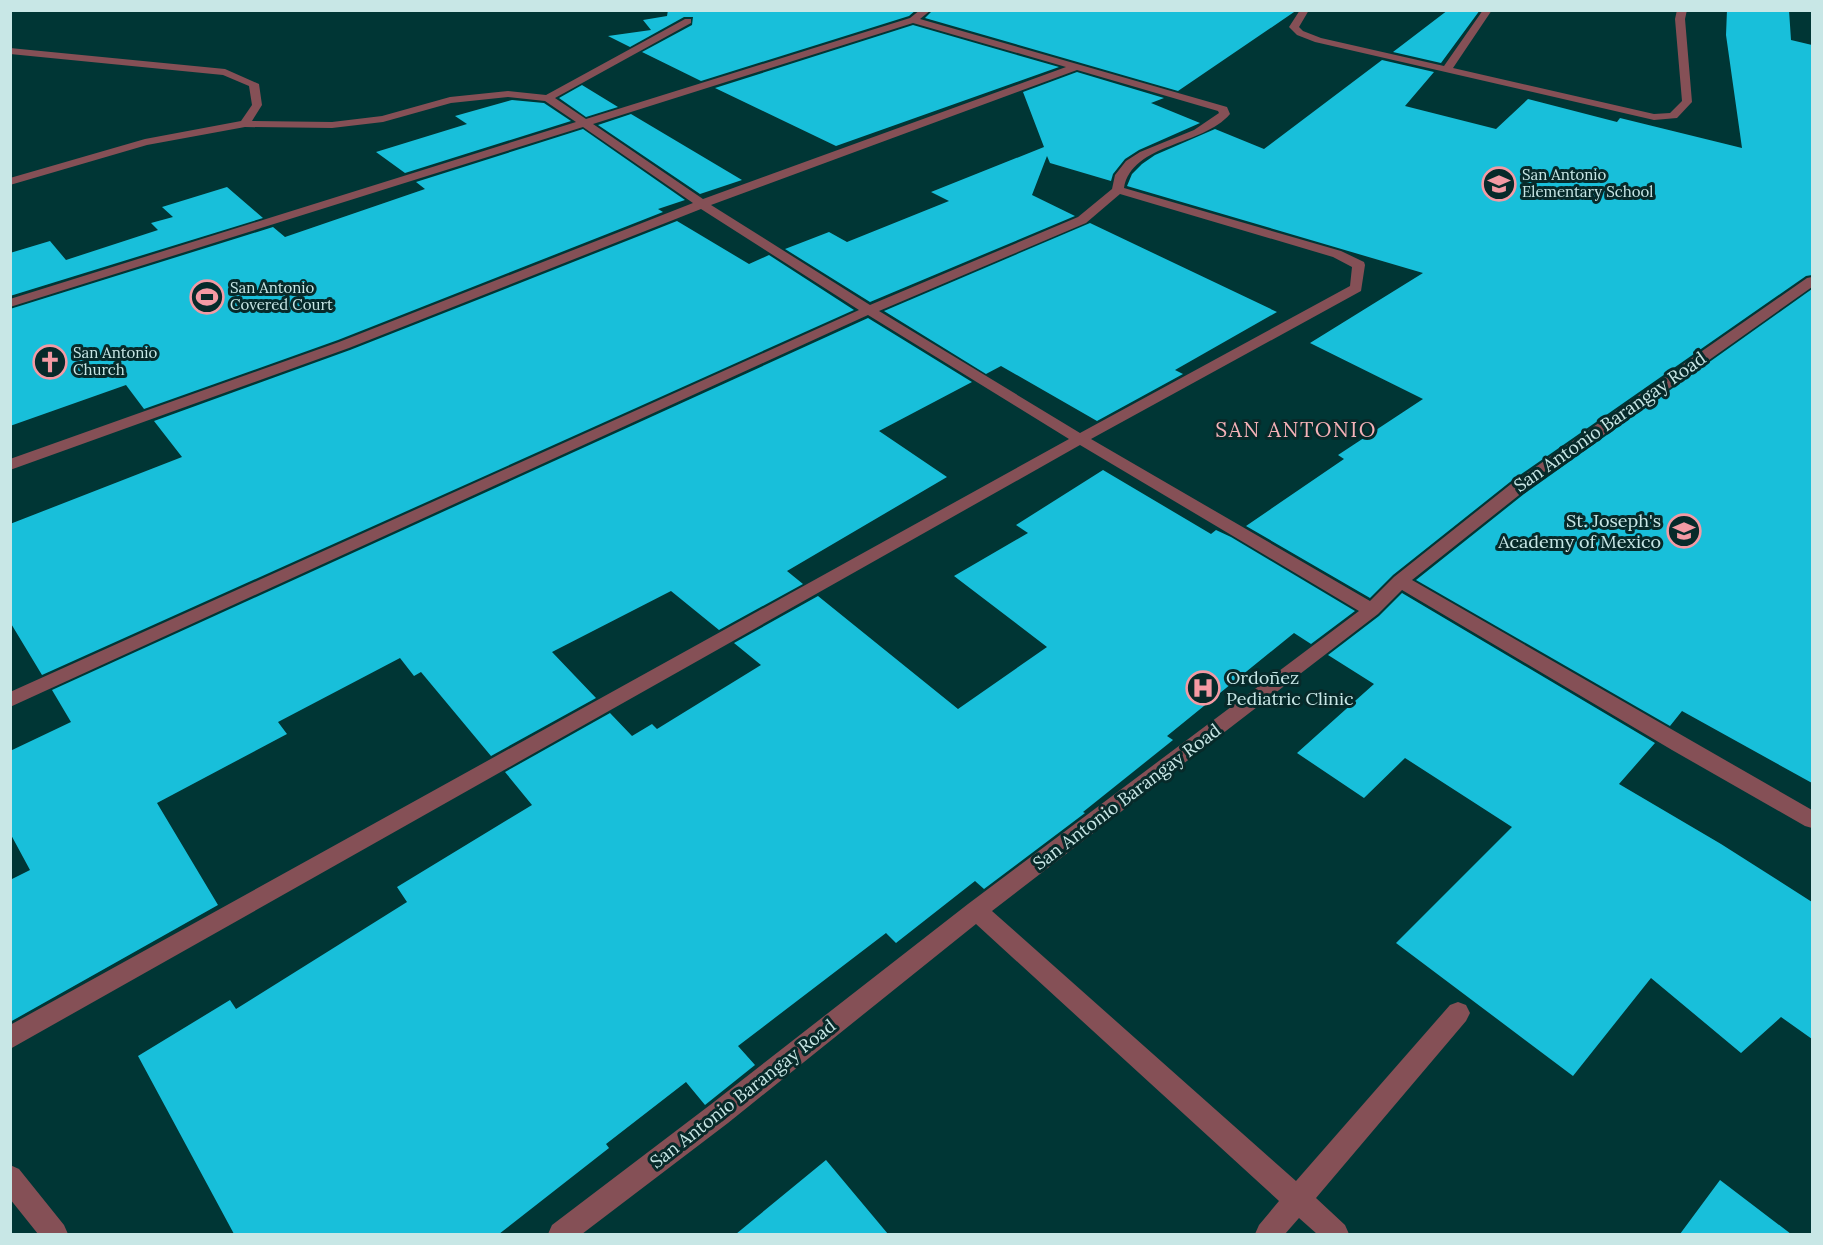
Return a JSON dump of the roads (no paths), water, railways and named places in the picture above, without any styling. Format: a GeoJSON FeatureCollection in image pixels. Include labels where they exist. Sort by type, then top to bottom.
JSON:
{"type":"FeatureCollection","features":[{"type":"Feature","properties":{"kind":"street"},"geometry":{"type":"LineString","coordinates":[[10,303],[913,20],[927,10]]}},
{"type":"Feature","properties":{"kind":"street"},"geometry":{"type":"LineString","coordinates":[[1305,10],[1294,27],[1300,33],[1318,40],[1654,117],[1673,116],[1687,102],[1680,19],[1682,10]]}},
{"type":"Feature","properties":{"kind":"street"},"geometry":{"type":"LineString","coordinates":[[1446,70],[1488,10]]}},
{"type":"Feature","properties":{"kind":"street"},"geometry":{"type":"LineString","coordinates":[[10,700],[869,310],[1082,220],[1118,190],[1119,175],[1125,166],[1167,144],[1211,127],[1225,114],[1223,109],[913,20]]}},
{"type":"Feature","properties":{"kind":"street"},"geometry":{"type":"LineString","coordinates":[[548,98],[688,21]]}},
{"type":"Feature","properties":{"kind":"street"},"geometry":{"type":"LineString","coordinates":[[10,51],[225,72],[254,84],[257,105],[245,123]]}},
{"type":"Feature","properties":{"kind":"street"},"geometry":{"type":"LineString","coordinates":[[10,465],[344,345],[702,204],[1076,67]]}},
{"type":"Feature","properties":{"kind":"street"},"geometry":{"type":"LineString","coordinates":[[10,182],[145,142],[245,123],[332,124],[383,119],[450,100],[508,94],[548,98],[702,204],[869,310],[1080,439],[1372,610]]}},
{"type":"Feature","properties":{"kind":"street"},"geometry":{"type":"LineString","coordinates":[[10,1038],[1080,439],[1356,288],[1359,265],[1337,254],[1118,190]]}},
{"type":"Feature","properties":{"kind":"street","name":"San Antonio Barangay Road"},"geometry":{"type":"LineString","coordinates":[[561,1234],[720,1114],[976,911],[1372,610],[1400,581],[1516,488],[1812,280]]}},
{"type":"Feature","properties":{"kind":"street"},"geometry":{"type":"LineString","coordinates":[[1400,581],[1679,745],[1812,820]]}},
{"type":"Feature","properties":{"kind":"street"},"geometry":{"type":"LineString","coordinates":[[976,911],[1336,1234]]}},
{"type":"Feature","properties":{"kind":"street"},"geometry":{"type":"LineString","coordinates":[[1268,1234],[1458,1013]]}},
{"type":"Feature","properties":{"kind":"street"},"geometry":{"type":"LineString","coordinates":[[10,1178],[55,1234]]}},
{"type":"Feature","properties":{"kind":"place","name":"San Antonio Elementary School"},"geometry":{"type":"Point","coordinates":[1499,184]}},
{"type":"Feature","properties":{"kind":"place","name":"San Antonio Covered Court"},"geometry":{"type":"Point","coordinates":[207,297]}},
{"type":"Feature","properties":{"kind":"place","name":"San Antonio Church"},"geometry":{"type":"Point","coordinates":[50,362]}},
{"type":"Feature","properties":{"kind":"place","name":"St. Joseph's Academy of Mexico"},"geometry":{"type":"Point","coordinates":[1684,531]}},
{"type":"Feature","properties":{"kind":"place","name":"Ordoñez Pediatric Clinic"},"geometry":{"type":"Point","coordinates":[1203,688]}},
{"type":"Feature","properties":{"kind":"district","name":"SAN ANTONIO"},"geometry":{"type":"Point","coordinates":[1296,430]}}]}
